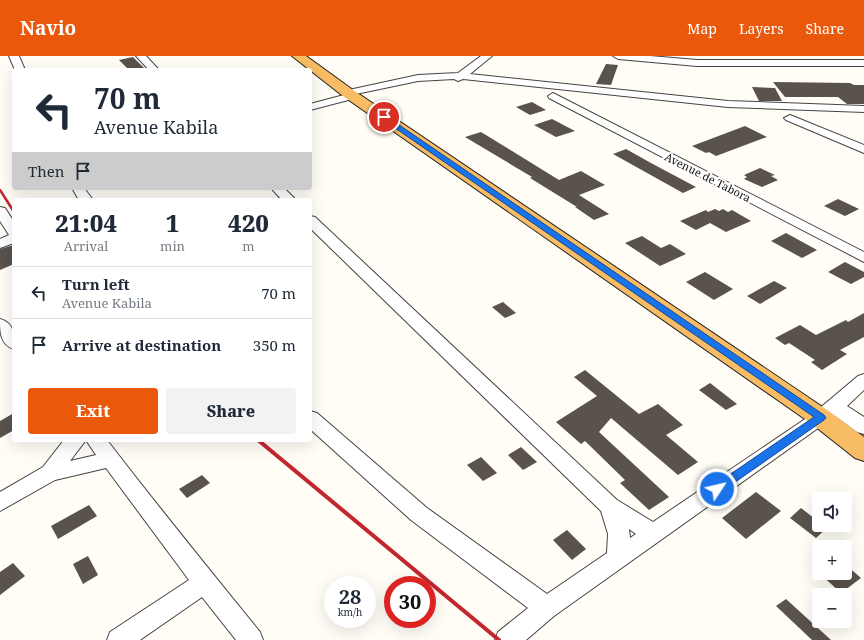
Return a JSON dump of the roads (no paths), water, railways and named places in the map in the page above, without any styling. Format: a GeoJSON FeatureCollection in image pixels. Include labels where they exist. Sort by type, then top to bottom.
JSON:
{"type":"FeatureCollection","features":[{"type":"Feature","properties":{"kind":"highway"},"geometry":{"type":"LineString","coordinates":[[298,56],[353,96],[828,412],[864,450]]}},
{"type":"Feature","properties":{"kind":"street"},"geometry":{"type":"LineString","coordinates":[[14,56],[19,68]]}},
{"type":"Feature","properties":{"kind":"street"},"geometry":{"type":"LineString","coordinates":[[141,56],[152,68]]}},
{"type":"Feature","properties":{"kind":"street"},"geometry":{"type":"LineString","coordinates":[[618,56],[697,63],[864,63]]}},
{"type":"Feature","properties":{"kind":"street"},"geometry":{"type":"LineString","coordinates":[[457,79],[486,57]]}},
{"type":"Feature","properties":{"kind":"street"},"geometry":{"type":"LineString","coordinates":[[457,79],[516,92]]}},
{"type":"Feature","properties":{"kind":"street"},"geometry":{"type":"LineString","coordinates":[[312,106],[353,96],[457,79],[757,105],[864,109]]}},
{"type":"Feature","properties":{"kind":"street","name":"Avenue de Tabora"},"geometry":{"type":"LineString","coordinates":[[584,100],[549,96],[864,258]]}},
{"type":"Feature","properties":{"kind":"street"},"geometry":{"type":"LineString","coordinates":[[757,105],[760,117]]}},
{"type":"Feature","properties":{"kind":"street"},"geometry":{"type":"LineString","coordinates":[[819,119],[786,118],[864,149]]}},
{"type":"Feature","properties":{"kind":"street"},"geometry":{"type":"LineString","coordinates":[[842,119],[864,120]]}},
{"type":"Feature","properties":{"kind":"street"},"geometry":{"type":"LineString","coordinates":[[279,190],[288,198]]}},
{"type":"Feature","properties":{"kind":"street"},"geometry":{"type":"LineString","coordinates":[[0,211],[12,229]]}},
{"type":"Feature","properties":{"kind":"street"},"geometry":{"type":"LineString","coordinates":[[312,222],[610,506],[654,534]]}},
{"type":"Feature","properties":{"kind":"street"},"geometry":{"type":"LineString","coordinates":[[0,244],[12,239]]}},
{"type":"Feature","properties":{"kind":"street"},"geometry":{"type":"LineString","coordinates":[[0,324],[12,340]]}},
{"type":"Feature","properties":{"kind":"street"},"geometry":{"type":"LineString","coordinates":[[507,640],[546,608],[616,561],[828,412],[864,380]]}},
{"type":"Feature","properties":{"kind":"street"},"geometry":{"type":"LineString","coordinates":[[828,412],[864,427]]}},
{"type":"Feature","properties":{"kind":"street"},"geometry":{"type":"LineString","coordinates":[[312,420],[418,514],[515,583],[546,608]]}},
{"type":"Feature","properties":{"kind":"street"},"geometry":{"type":"LineString","coordinates":[[50,473],[67,449],[75,442]]}},
{"type":"Feature","properties":{"kind":"street"},"geometry":{"type":"LineString","coordinates":[[98,442],[112,459],[157,522],[251,640]]}},
{"type":"Feature","properties":{"kind":"street"},"geometry":{"type":"LineString","coordinates":[[0,502],[50,473],[112,459]]}},
{"type":"Feature","properties":{"kind":"street"},"geometry":{"type":"LineString","coordinates":[[610,506],[618,535],[620,553],[616,561]]}},
{"type":"Feature","properties":{"kind":"street"},"geometry":{"type":"LineString","coordinates":[[119,640],[205,582]]}},
{"type":"Feature","properties":{"kind":"railway"},"geometry":{"type":"LineString","coordinates":[[0,190],[12,209]]}},
{"type":"Feature","properties":{"kind":"railway"},"geometry":{"type":"LineString","coordinates":[[260,442],[499,640]]}}]}
